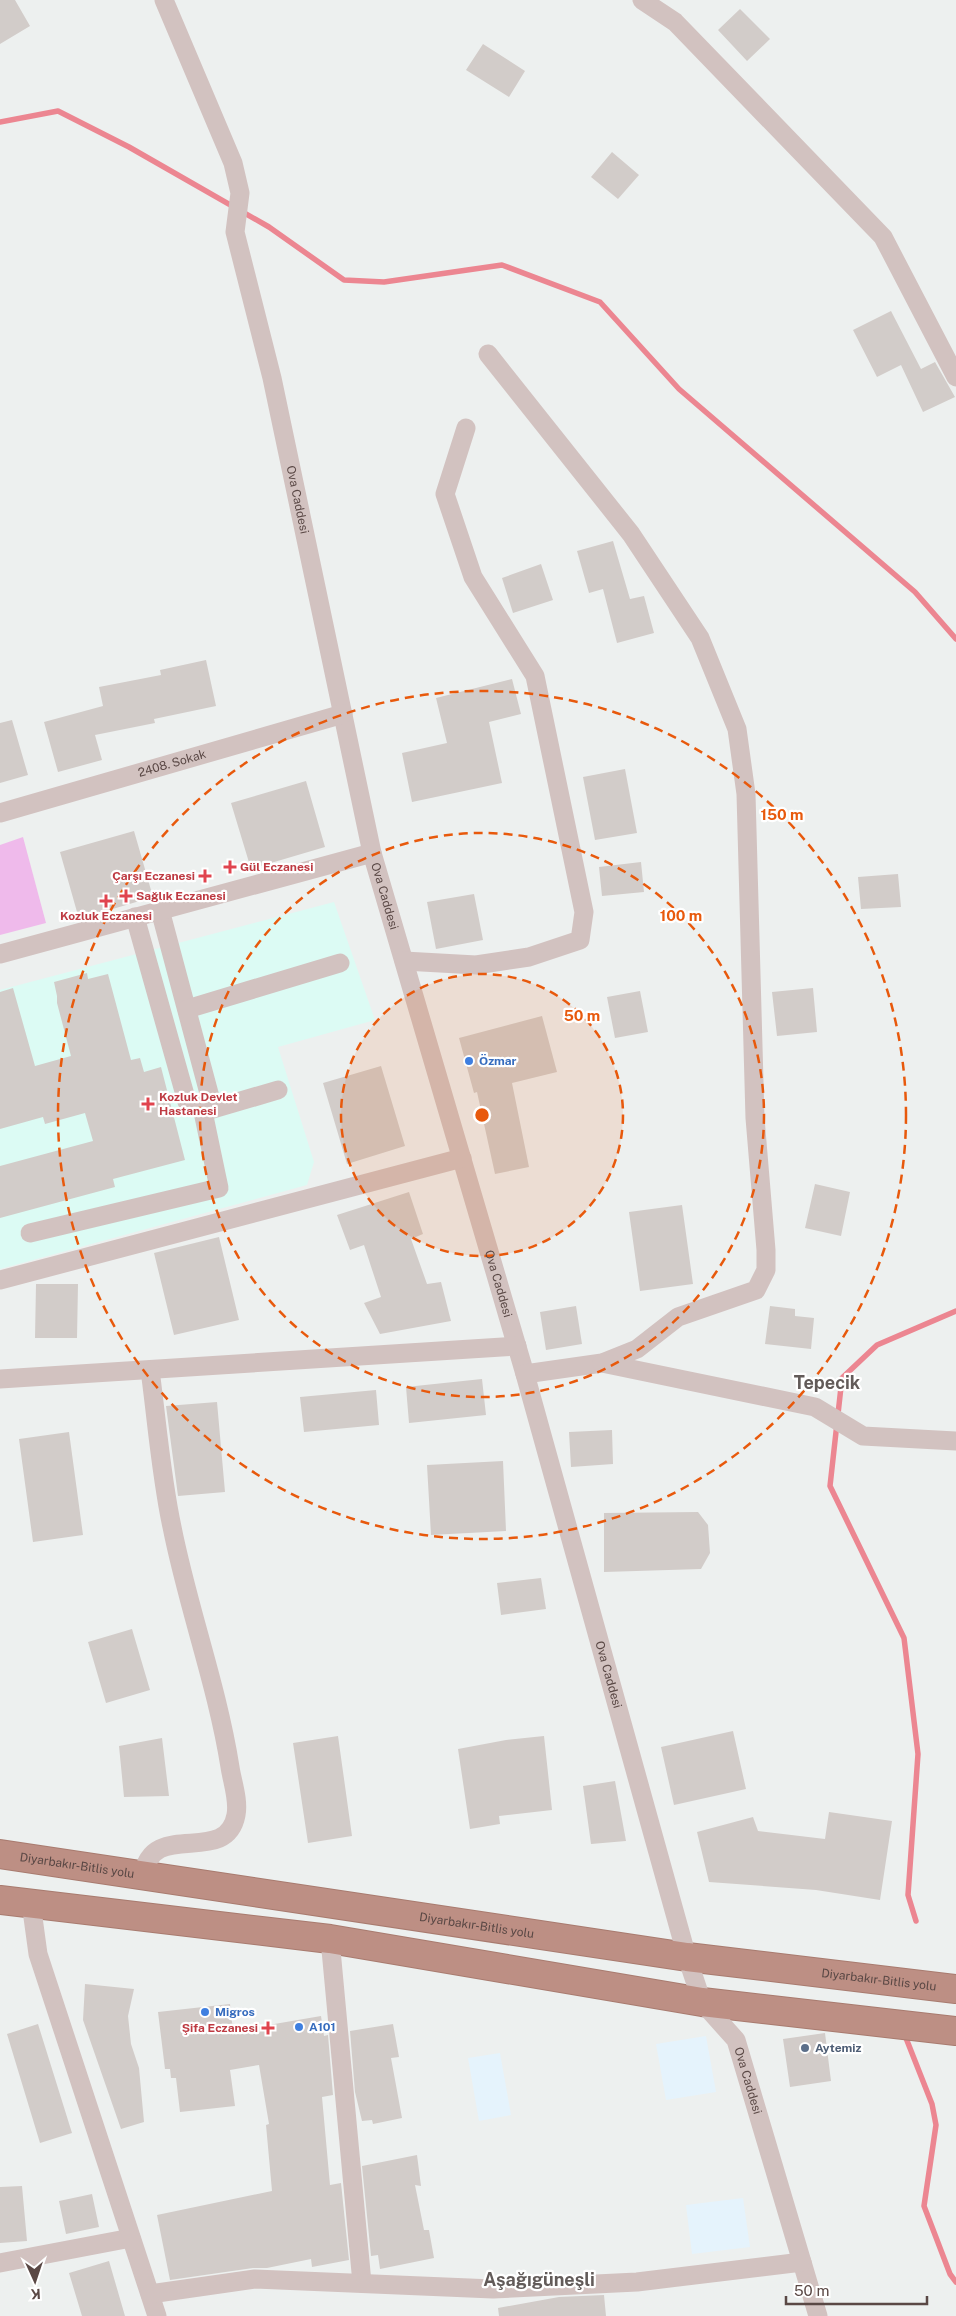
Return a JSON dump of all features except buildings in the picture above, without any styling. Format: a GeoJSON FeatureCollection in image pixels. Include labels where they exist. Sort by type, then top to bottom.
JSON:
{"type":"FeatureCollection","features":[{"type":"Feature","properties":{"kind":"highway","name":"Diyarbakır-Bitlis yolu"},"geometry":{"type":"LineString","coordinates":[[0,1854],[688,1957],[956,1989]]}},
{"type":"Feature","properties":{"kind":"highway"},"geometry":{"type":"LineString","coordinates":[[0,1900],[330,1939],[702,2002],[956,2031]]}},
{"type":"Feature","properties":{"kind":"street","name":"Ova Caddesi"},"geometry":{"type":"LineString","coordinates":[[164,0],[233,163],[240,193],[235,232],[272,378],[372,853],[517,1346],[688,1957],[702,2002],[736,2040],[818,2316]]}},
{"type":"Feature","properties":{"kind":"street"},"geometry":{"type":"LineString","coordinates":[[642,0],[675,22],[883,237],[956,377]]}},
{"type":"Feature","properties":{"kind":"street"},"geometry":{"type":"LineString","coordinates":[[488,354],[631,534],[700,638],[737,729],[746,794],[754,1118],[766,1250],[766,1270],[756,1290],[678,1317],[637,1349],[602,1363],[525,1374]]}},
{"type":"Feature","properties":{"kind":"street"},"geometry":{"type":"LineString","coordinates":[[404,961],[476,965],[529,958],[580,940],[584,912],[535,676],[473,578],[445,494],[466,428]]}},
{"type":"Feature","properties":{"kind":"street","name":"2408. Sokak"},"geometry":{"type":"LineString","coordinates":[[0,813],[343,714]]}},
{"type":"Feature","properties":{"kind":"street"},"geometry":{"type":"LineString","coordinates":[[0,954],[372,853]]}},
{"type":"Feature","properties":{"kind":"street"},"geometry":{"type":"LineString","coordinates":[[160,910],[210,1097],[202,1109]]}},
{"type":"Feature","properties":{"kind":"street"},"geometry":{"type":"LineString","coordinates":[[135,917],[187,1102],[202,1109],[278,1090]]}},
{"type":"Feature","properties":{"kind":"street"},"geometry":{"type":"LineString","coordinates":[[187,1009],[340,963]]}},
{"type":"Feature","properties":{"kind":"street"},"geometry":{"type":"LineString","coordinates":[[30,1233],[219,1188],[202,1109]]}},
{"type":"Feature","properties":{"kind":"street"},"geometry":{"type":"LineString","coordinates":[[0,1280],[462,1158]]}},
{"type":"Feature","properties":{"kind":"street"},"geometry":{"type":"LineString","coordinates":[[0,1379],[517,1346]]}},
{"type":"Feature","properties":{"kind":"street"},"geometry":{"type":"LineString","coordinates":[[602,1363],[815,1407],[863,1436],[956,1441]]}},
{"type":"Feature","properties":{"kind":"street"},"geometry":{"type":"LineString","coordinates":[[143,1876],[147,1860],[157,1849],[172,1844],[214,1842],[222,1837],[234,1823],[236,1806],[224,1730],[172,1527],[150,1370]]}},
{"type":"Feature","properties":{"kind":"street"},"geometry":{"type":"LineString","coordinates":[[31,1903],[38,1954],[157,2316]]}},
{"type":"Feature","properties":{"kind":"street"},"geometry":{"type":"LineString","coordinates":[[330,1939],[362,2283]]}},
{"type":"Feature","properties":{"kind":"street"},"geometry":{"type":"LineString","coordinates":[[0,2263],[132,2238]]}},
{"type":"Feature","properties":{"kind":"street"},"geometry":{"type":"LineString","coordinates":[[150,2294],[255,2278],[493,2289],[637,2282],[802,2262]]}},
{"type":"Feature","properties":{"kind":"shaded area"},"geometry":{"type":"Polygon","coordinates":[[[23,837],[46,923],[0,935],[0,845],[23,837]]]}},
{"type":"Feature","properties":{"kind":"shaded area","name":"Kozluk Devlet Hastanesi"},"geometry":{"type":"Polygon","coordinates":[[[334,902],[375,1020],[278,1047],[314,1162],[307,1185],[0,1269],[0,990],[334,902]]]}},
{"type":"Feature","properties":{"kind":"shaded area"},"geometry":{"type":"Polygon","coordinates":[[[706,2036],[716,2092],[666,2100],[656,2044],[706,2036]]]}},
{"type":"Feature","properties":{"kind":"shaded area"},"geometry":{"type":"Polygon","coordinates":[[[500,2053],[511,2115],[479,2121],[468,2058],[500,2053]]]}},
{"type":"Feature","properties":{"kind":"shaded area"},"geometry":{"type":"Polygon","coordinates":[[[743,2198],[750,2247],[692,2254],[686,2205],[743,2198]]]}},
{"type":"Feature","properties":{"kind":"waterway"},"geometry":{"type":"LineString","coordinates":[[0,122],[58,111],[129,147],[269,227],[344,280],[384,282],[502,265],[600,302],[679,389],[915,592],[956,639]]}},
{"type":"Feature","properties":{"kind":"waterway"},"geometry":{"type":"LineString","coordinates":[[916,1921],[908,1895],[918,1754],[904,1638],[830,1486],[842,1378],[877,1345],[956,1311]]}},
{"type":"Feature","properties":{"kind":"waterway"},"geometry":{"type":"LineString","coordinates":[[904,2033],[932,2104],[936,2125],[924,2206],[950,2274],[956,2282]]}},
{"type":"Feature","properties":{"kind":"place","name":"Gül Eczanesi"},"geometry":{"type":"Point","coordinates":[230,867]}},
{"type":"Feature","properties":{"kind":"place","name":"Çarşı Eczanesi"},"geometry":{"type":"Point","coordinates":[205,876]}},
{"type":"Feature","properties":{"kind":"place","name":"Sağlık Eczanesi"},"geometry":{"type":"Point","coordinates":[126,896]}},
{"type":"Feature","properties":{"kind":"place","name":"Kozluk Eczanesi"},"geometry":{"type":"Point","coordinates":[106,901]}},
{"type":"Feature","properties":{"kind":"place","name":"Özmar"},"geometry":{"type":"Point","coordinates":[469,1061]}},
{"type":"Feature","properties":{"kind":"place","name":"Kozluk Devlet Hastanesi"},"geometry":{"type":"Point","coordinates":[148,1104]}},
{"type":"Feature","properties":{"kind":"place","name":"Migros"},"geometry":{"type":"Point","coordinates":[205,2012]}},
{"type":"Feature","properties":{"kind":"place","name":"A101"},"geometry":{"type":"Point","coordinates":[299,2027]}},
{"type":"Feature","properties":{"kind":"place","name":"Şifa Eczanesi"},"geometry":{"type":"Point","coordinates":[268,2028]}},
{"type":"Feature","properties":{"kind":"place","name":"Aytemiz"},"geometry":{"type":"Point","coordinates":[805,2048]}},
{"type":"Feature","properties":{"kind":"district","name":"Tepecik"},"geometry":{"type":"Point","coordinates":[827,1383]}},
{"type":"Feature","properties":{"kind":"district","name":"Aşağıgüneşli"},"geometry":{"type":"Point","coordinates":[539,2280]}}]}
